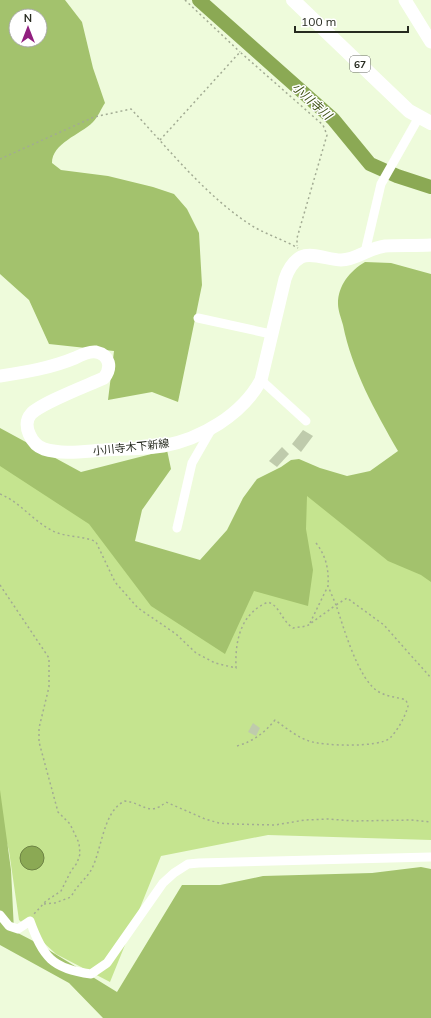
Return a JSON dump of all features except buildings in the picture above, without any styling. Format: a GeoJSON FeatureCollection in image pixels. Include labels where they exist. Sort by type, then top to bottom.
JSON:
{"type":"FeatureCollection","features":[{"type":"Feature","properties":{"kind":"main road","name":"67"},"geometry":{"type":"LineString","coordinates":[[293,0],[409,111],[425,120]]}},
{"type":"Feature","properties":{"kind":"main road"},"geometry":{"type":"LineString","coordinates":[[405,0],[431,42]]}},
{"type":"Feature","properties":{"kind":"main road"},"geometry":{"type":"LineString","coordinates":[[308,256],[340,260],[357,258],[365,252],[384,246],[431,245]]}},
{"type":"Feature","properties":{"kind":"main road","name":"小川寺木下新線"},"geometry":{"type":"LineString","coordinates":[[0,376],[57,365],[88,352],[96,352],[107,359],[110,366],[109,372],[104,378],[39,407],[30,415],[28,424],[29,436],[43,448],[55,451],[75,452],[163,446],[196,436],[213,427],[244,404],[256,390],[261,380],[288,269],[294,262],[302,257],[308,256]]}},
{"type":"Feature","properties":{"kind":"street"},"geometry":{"type":"LineString","coordinates":[[365,252],[384,176],[425,120]]}},
{"type":"Feature","properties":{"kind":"street"},"geometry":{"type":"LineString","coordinates":[[198,318],[271,334]]}},
{"type":"Feature","properties":{"kind":"street"},"geometry":{"type":"LineString","coordinates":[[261,380],[306,421]]}},
{"type":"Feature","properties":{"kind":"street"},"geometry":{"type":"LineString","coordinates":[[177,528],[192,463],[213,427]]}},
{"type":"Feature","properties":{"kind":"street"},"geometry":{"type":"LineString","coordinates":[[0,916],[9,926],[18,929],[30,921],[36,938],[54,963],[69,971],[91,974],[107,964],[163,883],[174,873],[188,864],[262,860],[431,857]]}},
{"type":"Feature","properties":{"kind":"path"},"geometry":{"type":"LineString","coordinates":[[185,0],[240,52],[323,125],[327,135],[297,238],[297,247]]}},
{"type":"Feature","properties":{"kind":"path"},"geometry":{"type":"LineString","coordinates":[[160,140],[240,52]]}},
{"type":"Feature","properties":{"kind":"path"},"geometry":{"type":"LineString","coordinates":[[0,158],[94,117],[130,109],[208,190],[254,227],[297,247],[308,256]]}},
{"type":"Feature","properties":{"kind":"path"},"geometry":{"type":"LineString","coordinates":[[0,494],[16,502],[33,518],[53,531],[65,536],[96,542],[114,582],[138,608],[176,634],[196,652],[215,663],[236,668],[236,644],[242,625],[253,610],[268,602],[274,604],[285,623],[293,628],[307,626],[348,598],[384,625],[431,678]]}},
{"type":"Feature","properties":{"kind":"path"},"geometry":{"type":"LineString","coordinates":[[237,746],[252,741],[264,733],[275,720],[300,737],[311,742],[380,743],[389,739],[396,730],[408,706],[406,700],[378,692],[368,682],[353,651],[328,586],[328,568],[321,550],[316,543]]}},
{"type":"Feature","properties":{"kind":"path"},"geometry":{"type":"LineString","coordinates":[[0,584],[49,658],[49,687],[38,728],[39,742],[58,812],[70,824],[79,843],[80,854],[77,863],[71,871],[61,891],[44,904],[30,921]]}},
{"type":"Feature","properties":{"kind":"path"},"geometry":{"type":"LineString","coordinates":[[310,623],[328,586]]}},
{"type":"Feature","properties":{"kind":"path"},"geometry":{"type":"LineString","coordinates":[[44,904],[55,903],[72,896],[76,886],[90,871],[107,823],[115,809],[125,801],[132,802],[151,810],[158,809],[166,802],[205,819],[219,823],[232,824],[275,825],[305,820],[328,819],[354,821],[411,820],[431,822]]}},
{"type":"Feature","properties":{"kind":"shaded area"},"geometry":{"type":"Polygon","coordinates":[[[0,0],[65,0],[82,22],[93,68],[105,103],[98,115],[88,127],[68,140],[57,150],[53,156],[52,163],[61,170],[108,176],[153,187],[174,194],[187,209],[199,233],[202,285],[178,402],[152,392],[108,400],[114,351],[49,344],[29,300],[0,274],[0,0]]]}},
{"type":"Feature","properties":{"kind":"shaded area"},"geometry":{"type":"Polygon","coordinates":[[[365,262],[391,263],[431,274],[431,582],[421,575],[388,561],[307,496],[306,529],[313,570],[308,606],[254,591],[225,654],[151,606],[89,524],[0,466],[0,428],[81,472],[167,450],[171,469],[142,510],[135,541],[200,560],[227,530],[243,498],[257,479],[281,467],[291,460],[299,459],[320,468],[347,476],[370,471],[398,451],[381,421],[358,374],[338,309],[340,291],[346,279],[354,270],[365,262]]]}},
{"type":"Feature","properties":{"kind":"shaded area"},"geometry":{"type":"Polygon","coordinates":[[[0,460],[26,465],[221,631],[298,480],[431,564],[431,840],[268,835],[161,856],[110,982],[56,954],[19,920],[9,851],[0,817],[0,460]]]}},
{"type":"Feature","properties":{"kind":"shaded area"},"geometry":{"type":"Polygon","coordinates":[[[0,790],[11,870],[14,931],[39,944],[117,992],[182,885],[220,885],[263,876],[372,873],[421,867],[431,869],[431,1018],[103,1018],[69,983],[0,945],[0,790]]]}},
{"type":"Feature","properties":{"kind":"shaded area"},"geometry":{"type":"Polygon","coordinates":[[[32,846],[41,849],[44,858],[41,867],[32,870],[23,867],[20,858],[23,849],[32,846]]]}},
{"type":"Feature","properties":{"kind":"waterway","name":"小川寺川"},"geometry":{"type":"LineString","coordinates":[[199,0],[333,119],[370,164],[397,176],[431,187]]}}]}
